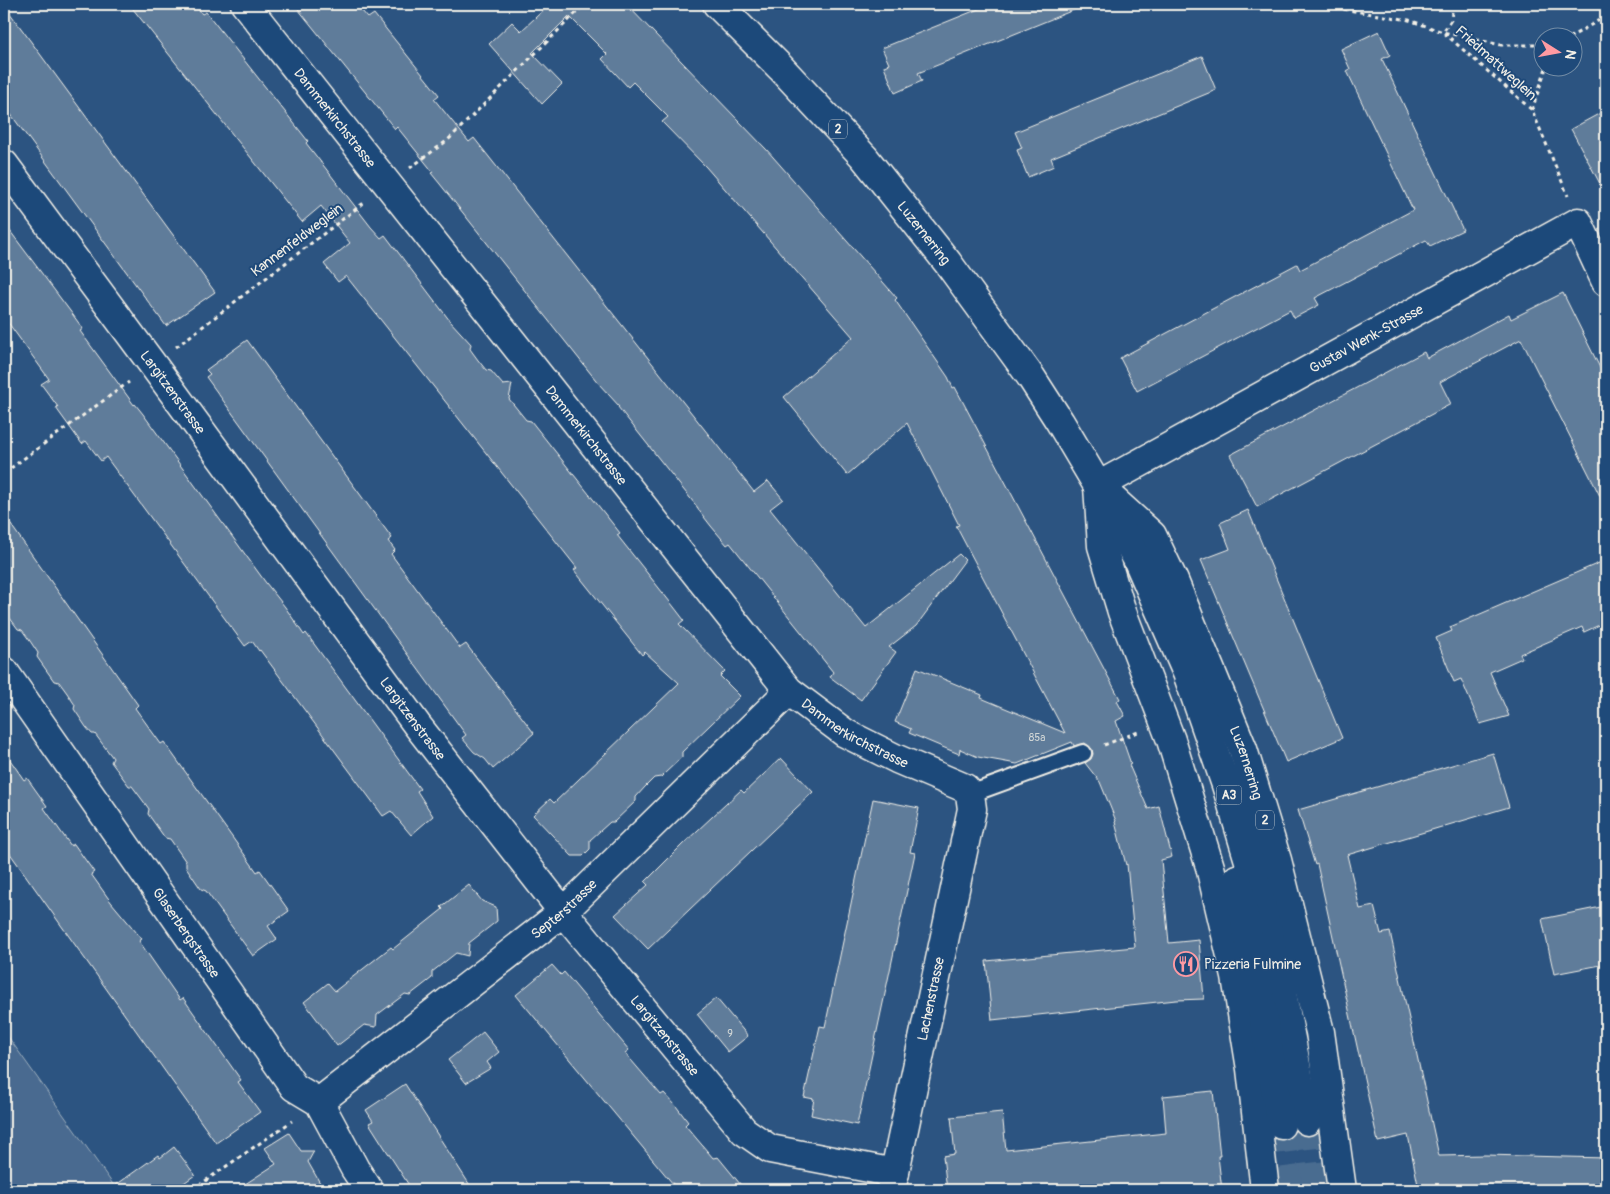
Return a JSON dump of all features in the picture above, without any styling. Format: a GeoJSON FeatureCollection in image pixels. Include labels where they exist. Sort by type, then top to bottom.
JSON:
{"type":"FeatureCollection","features":[{"type":"Feature","properties":{"kind":"main road","name":"Dammerkirchstrasse"},"geometry":{"type":"LineString","coordinates":[[246,4],[789,691],[845,733],[897,759],[965,788],[971,801]]}},
{"type":"Feature","properties":{"kind":"main road","name":"Luzernerring"},"geometry":{"type":"LineString","coordinates":[[717,4],[781,68],[864,157],[936,248],[1031,377],[1098,486],[1152,535],[1178,590],[1243,749],[1277,860],[1320,1032],[1342,1190]]}},
{"type":"Feature","properties":{"kind":"main road","name":"Largitzenstrasse"},"geometry":{"type":"LineString","coordinates":[[4,164],[417,725],[563,912],[744,1131],[770,1148],[893,1182]]}},
{"type":"Feature","properties":{"kind":"main road","name":"Gustav Wenk-Strasse"},"geometry":{"type":"LineString","coordinates":[[1098,486],[1578,222]]}},
{"type":"Feature","properties":{"kind":"main road"},"geometry":{"type":"LineString","coordinates":[[1578,222],[1606,282]]}},
{"type":"Feature","properties":{"kind":"main road","name":"Luzernerring"},"geometry":{"type":"LineString","coordinates":[[1098,486],[1102,546],[1122,612],[1171,740],[1210,867],[1236,977],[1251,1069],[1264,1190]]}},
{"type":"Feature","properties":{"kind":"main road","name":"A3"},"geometry":{"type":"LineString","coordinates":[[1098,486],[1146,578],[1187,674],[1226,784],[1256,884],[1277,967],[1294,1123]]}},
{"type":"Feature","properties":{"kind":"main road","name":"Glaserbergstrasse"},"geometry":{"type":"LineString","coordinates":[[4,671],[294,1087],[319,1102]]}},
{"type":"Feature","properties":{"kind":"main road","name":"Septerstrasse"},"geometry":{"type":"LineString","coordinates":[[319,1102],[563,912],[789,691]]}},
{"type":"Feature","properties":{"kind":"main road","name":"Lachenstrasse"},"geometry":{"type":"LineString","coordinates":[[893,1182],[971,801]]}},
{"type":"Feature","properties":{"kind":"main road"},"geometry":{"type":"LineString","coordinates":[[319,1102],[355,1169],[369,1190]]}},
{"type":"Feature","properties":{"kind":"lane"},"geometry":{"type":"LineString","coordinates":[[971,801],[1083,753]]}},
{"type":"Feature","properties":{"kind":"path","name":"Kannenfeldweglein"},"geometry":{"type":"LineString","coordinates":[[4,473],[153,365],[448,140],[585,4]]}},
{"type":"Feature","properties":{"kind":"path","name":"Friedmattweglein"},"geometry":{"type":"LineString","coordinates":[[1312,4],[1410,20],[1444,32],[1501,46],[1532,45]]}},
{"type":"Feature","properties":{"kind":"path"},"geometry":{"type":"LineString","coordinates":[[1444,32],[1452,20],[1453,4]]}},
{"type":"Feature","properties":{"kind":"path"},"geometry":{"type":"LineString","coordinates":[[1582,30],[1606,16]]}},
{"type":"Feature","properties":{"kind":"path","name":"Friedmattweglein"},"geometry":{"type":"LineString","coordinates":[[1444,32],[1532,110],[1578,222]]}},
{"type":"Feature","properties":{"kind":"path"},"geometry":{"type":"LineString","coordinates":[[1532,110],[1543,78]]}},
{"type":"Feature","properties":{"kind":"path"},"geometry":{"type":"LineString","coordinates":[[1083,753],[1164,722]]}},
{"type":"Feature","properties":{"kind":"path"},"geometry":{"type":"LineString","coordinates":[[192,1190],[319,1102]]}},
{"type":"Feature","properties":{"kind":"shaded area"},"geometry":{"type":"Polygon","coordinates":[[[4,1031],[117,1190],[4,1190],[4,1031]]]}},
{"type":"Feature","properties":{"kind":"building"},"geometry":{"type":"Polygon","coordinates":[[[129,4],[194,4],[202,14],[206,12],[308,141],[306,143],[371,227],[381,238],[385,235],[450,321],[471,344],[470,349],[486,370],[491,371],[503,385],[512,384],[509,399],[526,420],[531,421],[620,533],[617,535],[684,620],[679,624],[725,671],[720,676],[740,696],[682,752],[682,757],[661,777],[654,778],[636,797],[636,801],[614,822],[610,822],[590,840],[590,849],[583,856],[572,856],[533,815],[550,799],[554,803],[679,683],[645,652],[642,655],[574,570],[577,568],[346,276],[338,282],[324,264],[350,243],[321,206],[302,222],[129,4]]]}},
{"type":"Feature","properties":{"kind":"building"},"geometry":{"type":"Polygon","coordinates":[[[294,4],[356,4],[368,18],[374,14],[439,95],[434,99],[469,142],[474,138],[754,492],[768,481],[783,499],[770,509],[866,628],[959,554],[965,560],[916,626],[889,647],[896,652],[861,700],[830,677],[833,672],[730,543],[727,545],[711,526],[619,406],[599,384],[431,173],[433,172],[397,127],[395,129],[294,4]]]}},
{"type":"Feature","properties":{"kind":"building"},"geometry":{"type":"Polygon","coordinates":[[[550,4],[626,4],[766,149],[897,298],[895,300],[948,377],[953,388],[955,387],[1120,699],[1117,701],[1125,716],[1116,721],[1131,764],[1129,765],[1148,809],[1159,806],[1172,857],[1161,860],[1169,943],[1199,940],[1204,999],[1176,1000],[992,1020],[986,961],[1135,947],[1127,864],[1116,821],[1100,782],[1085,763],[1091,759],[1092,749],[1085,743],[1074,746],[1072,742],[1017,764],[978,757],[960,749],[959,754],[909,733],[911,729],[895,722],[917,668],[982,695],[981,698],[1065,733],[956,526],[959,525],[907,423],[847,475],[784,397],[853,337],[706,167],[662,122],[668,117],[633,82],[628,87],[602,59],[607,54],[569,16],[532,53],[562,84],[542,104],[489,44],[512,22],[521,31],[550,4]]]}},
{"type":"Feature","properties":{"kind":"building"},"geometry":{"type":"Polygon","coordinates":[[[991,4],[1086,5],[918,73],[922,81],[895,93],[884,66],[889,64],[882,48],[991,4]]]}},
{"type":"Feature","properties":{"kind":"building"},"geometry":{"type":"Polygon","coordinates":[[[4,5],[215,292],[166,326],[4,105],[4,5]]]}},
{"type":"Feature","properties":{"kind":"building"},"geometry":{"type":"Polygon","coordinates":[[[1379,31],[1390,55],[1382,59],[1463,230],[1430,246],[1426,240],[1315,298],[1319,305],[1294,318],[1290,310],[1137,391],[1120,358],[1297,264],[1300,270],[1413,210],[1347,71],[1350,69],[1341,49],[1379,31]]]}},
{"type":"Feature","properties":{"kind":"building"},"geometry":{"type":"Polygon","coordinates":[[[1202,56],[1216,90],[1051,158],[1054,166],[1028,177],[1017,150],[1022,148],[1015,132],[1202,56]]]}},
{"type":"Feature","properties":{"kind":"building"},"geometry":{"type":"Polygon","coordinates":[[[1606,110],[1606,195],[1571,129],[1606,110]]]}},
{"type":"Feature","properties":{"kind":"building"},"geometry":{"type":"Polygon","coordinates":[[[4,223],[83,329],[80,331],[134,405],[143,414],[304,635],[306,633],[420,789],[417,791],[433,816],[411,835],[391,811],[383,816],[260,650],[252,641],[245,646],[106,457],[101,461],[86,441],[82,444],[56,408],[58,407],[41,384],[49,379],[4,317],[4,223]]]}},
{"type":"Feature","properties":{"kind":"building"},"geometry":{"type":"Polygon","coordinates":[[[1563,293],[1606,380],[1606,508],[1521,339],[1440,382],[1451,404],[1257,507],[1230,455],[1424,352],[1427,358],[1509,314],[1511,319],[1563,293]]]}},
{"type":"Feature","properties":{"kind":"building"},"geometry":{"type":"Polygon","coordinates":[[[247,340],[392,538],[388,541],[395,550],[391,554],[460,648],[466,644],[534,733],[493,769],[462,738],[466,735],[206,377],[210,374],[206,370],[247,340]]]}},
{"type":"Feature","properties":{"kind":"building"},"geometry":{"type":"Polygon","coordinates":[[[1248,510],[1342,738],[1286,762],[1201,560],[1230,549],[1220,523],[1248,510]]]}},
{"type":"Feature","properties":{"kind":"building"},"geometry":{"type":"Polygon","coordinates":[[[4,515],[138,705],[135,708],[161,744],[164,742],[257,872],[260,870],[289,911],[268,926],[277,939],[253,956],[206,891],[201,889],[170,839],[165,838],[148,814],[149,809],[111,762],[113,758],[95,734],[92,734],[86,727],[74,709],[75,705],[67,693],[59,682],[54,681],[37,657],[38,653],[30,641],[4,610],[4,515]]]}},
{"type":"Feature","properties":{"kind":"building"},"geometry":{"type":"Polygon","coordinates":[[[1606,560],[1606,622],[1584,632],[1582,627],[1520,654],[1522,658],[1490,672],[1509,716],[1480,724],[1461,679],[1454,682],[1436,638],[1452,631],[1450,627],[1606,560]]]}},
{"type":"Feature","properties":{"kind":"building"},"geometry":{"type":"Polygon","coordinates":[[[4,751],[24,780],[27,778],[47,806],[44,808],[71,846],[74,844],[94,872],[91,874],[111,902],[142,939],[139,941],[180,1000],[183,998],[205,1029],[241,1080],[238,1082],[260,1112],[216,1143],[4,845],[4,751]]]}},
{"type":"Feature","properties":{"kind":"building"},"geometry":{"type":"Polygon","coordinates":[[[1493,753],[1509,807],[1347,855],[1360,909],[1374,906],[1381,934],[1390,932],[1439,1156],[1485,1155],[1606,1158],[1606,1190],[1419,1190],[1408,1135],[1378,1142],[1317,864],[1315,865],[1298,810],[1493,753]]]}},
{"type":"Feature","properties":{"kind":"building"},"geometry":{"type":"Polygon","coordinates":[[[781,758],[813,792],[648,949],[615,915],[648,885],[645,882],[683,844],[741,790],[744,793],[781,758]]]}},
{"type":"Feature","properties":{"kind":"building"},"geometry":{"type":"Polygon","coordinates":[[[873,799],[919,808],[910,852],[915,853],[857,1125],[811,1115],[814,1099],[804,1097],[820,1026],[825,1027],[873,799]]]}},
{"type":"Feature","properties":{"kind":"building"},"geometry":{"type":"Polygon","coordinates":[[[469,885],[482,901],[496,907],[497,921],[469,943],[468,956],[456,953],[432,972],[432,978],[410,995],[405,994],[377,1015],[376,1027],[364,1025],[337,1046],[304,1002],[328,983],[335,991],[391,947],[393,949],[443,909],[441,907],[469,885]]]}},
{"type":"Feature","properties":{"kind":"building"},"geometry":{"type":"Polygon","coordinates":[[[1606,906],[1606,964],[1554,974],[1542,919],[1606,906]]]}},
{"type":"Feature","properties":{"kind":"building"},"geometry":{"type":"Polygon","coordinates":[[[552,965],[561,975],[564,972],[629,1050],[625,1053],[661,1095],[664,1093],[676,1106],[688,1122],[685,1125],[713,1158],[718,1157],[745,1190],[678,1190],[516,995],[552,965]]]}},
{"type":"Feature","properties":{"kind":"building"},"geometry":{"type":"Polygon","coordinates":[[[716,998],[748,1036],[728,1052],[697,1014],[716,998]]]}},
{"type":"Feature","properties":{"kind":"building"},"geometry":{"type":"Polygon","coordinates":[[[483,1032],[499,1052],[487,1062],[491,1068],[466,1083],[448,1060],[483,1032]]]}},
{"type":"Feature","properties":{"kind":"building"},"geometry":{"type":"Polygon","coordinates":[[[405,1084],[473,1190],[412,1190],[383,1145],[369,1123],[373,1121],[366,1110],[405,1084]]]}},
{"type":"Feature","properties":{"kind":"building"},"geometry":{"type":"Polygon","coordinates":[[[1213,1091],[1222,1190],[947,1190],[943,1156],[955,1154],[951,1117],[1002,1112],[1006,1150],[1166,1133],[1163,1096],[1213,1091]]]}},
{"type":"Feature","properties":{"kind":"building"},"geometry":{"type":"Polygon","coordinates":[[[289,1133],[301,1151],[314,1151],[308,1162],[324,1190],[236,1190],[276,1164],[265,1148],[289,1133]]]}},
{"type":"Feature","properties":{"kind":"building"},"geometry":{"type":"Polygon","coordinates":[[[174,1147],[195,1175],[174,1190],[109,1190],[158,1155],[160,1158],[174,1147]]]}},
{"type":"Feature","properties":{"kind":"tunnel"},"geometry":{"type":"LineString","coordinates":[[1307,1121],[1314,1190]]}},
{"type":"Feature","properties":{"kind":"tunnel"},"geometry":{"type":"LineString","coordinates":[[1281,1125],[1289,1190]]}},
{"type":"Feature","properties":{"kind":"place","name":"Pizzeria Fulmine"},"geometry":{"type":"Point","coordinates":[1186,964]}}]}
